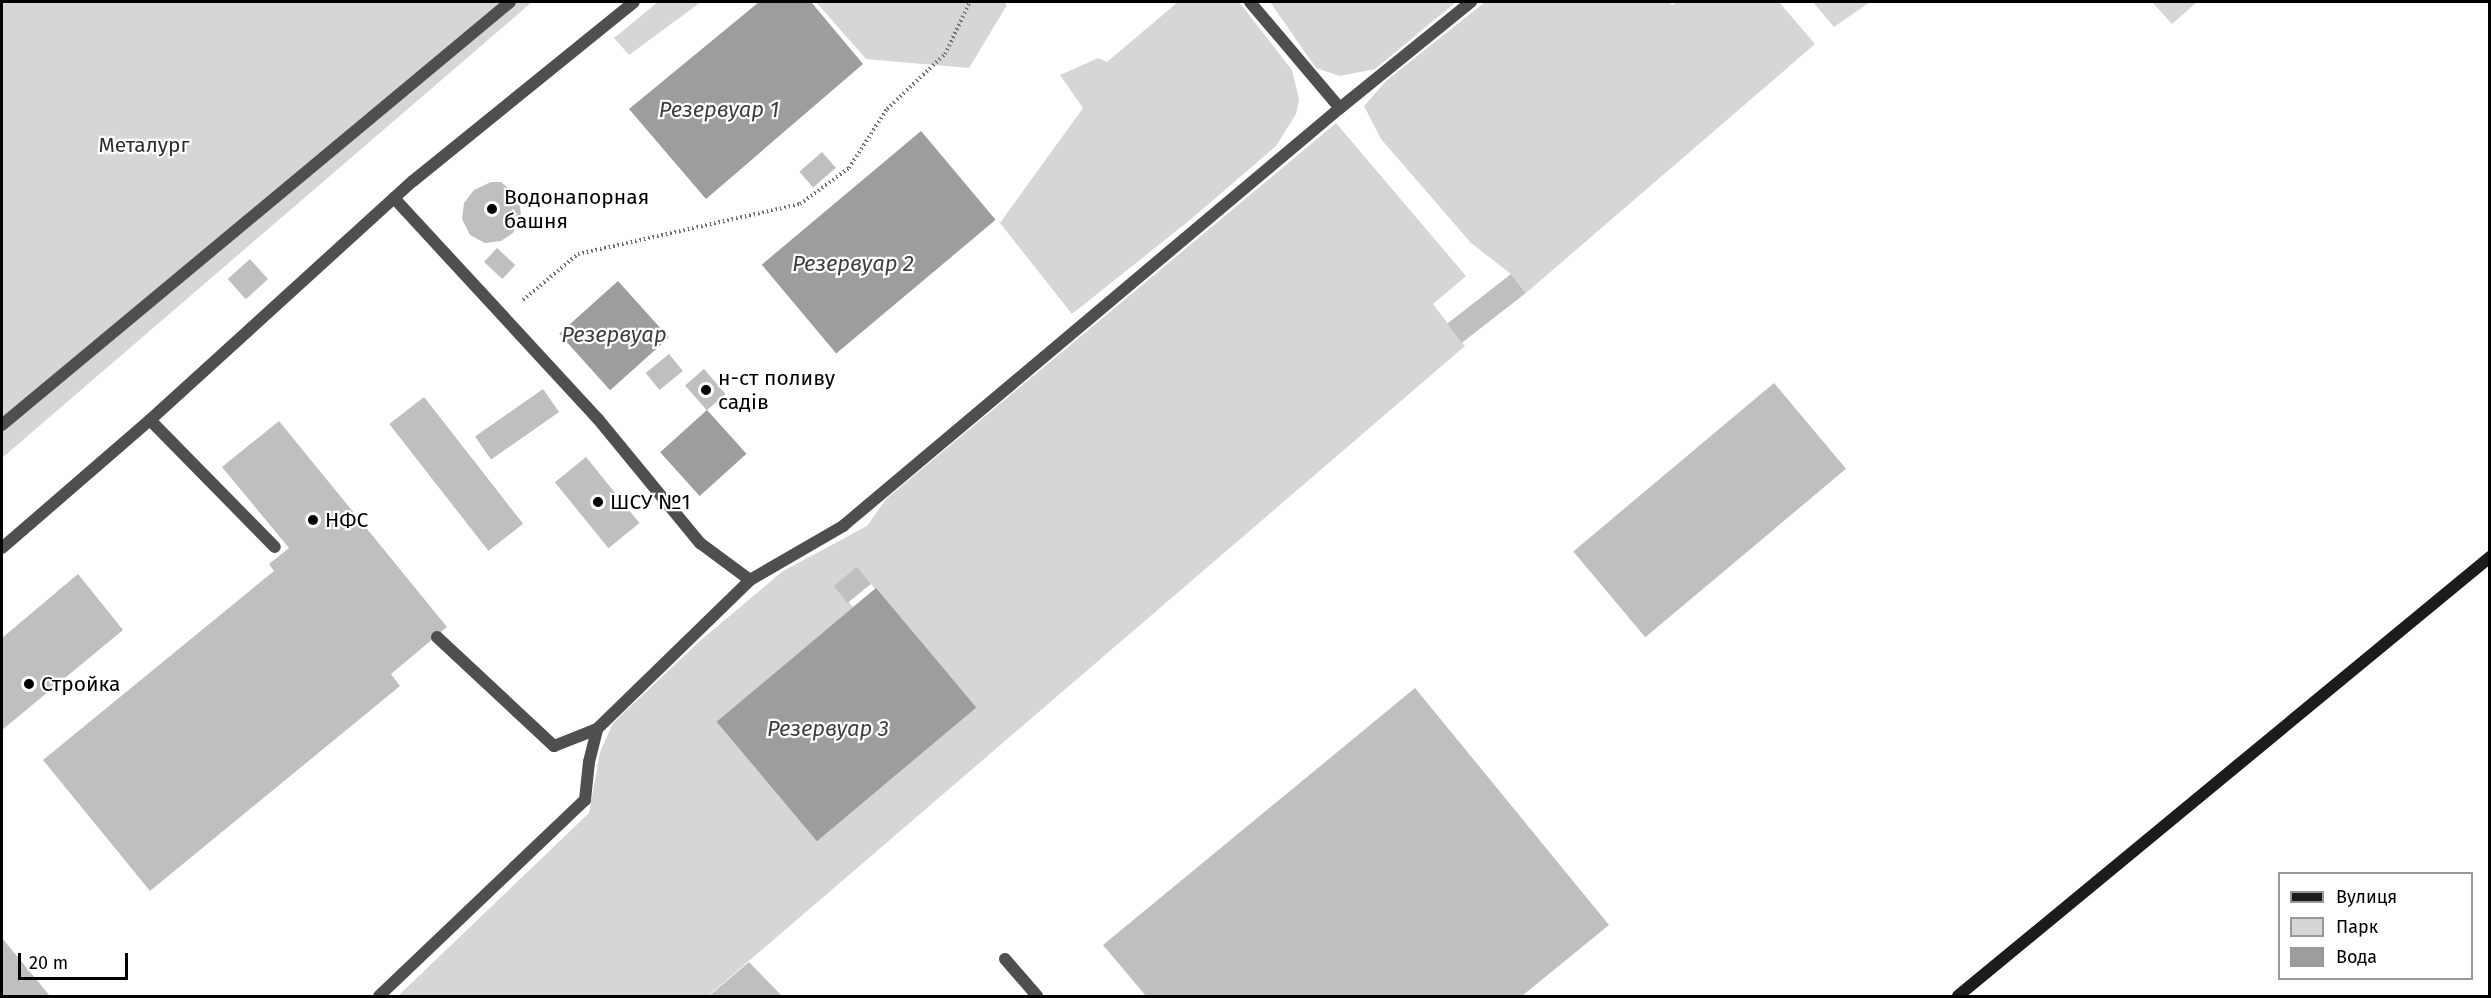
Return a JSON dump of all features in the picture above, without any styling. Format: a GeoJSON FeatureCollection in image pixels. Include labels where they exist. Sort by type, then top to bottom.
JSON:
{"type":"FeatureCollection","features":[{"type":"Feature","properties":{"kind":"main road"},"geometry":{"type":"LineString","coordinates":[[1958,996],[2490,557]]}},
{"type":"Feature","properties":{"kind":"lane"},"geometry":{"type":"LineString","coordinates":[[2,425],[510,2]]}},
{"type":"Feature","properties":{"kind":"lane"},"geometry":{"type":"LineString","coordinates":[[2,548],[150,420],[393,198],[634,2]]}},
{"type":"Feature","properties":{"kind":"lane"},"geometry":{"type":"LineString","coordinates":[[1250,2],[1340,108]]}},
{"type":"Feature","properties":{"kind":"lane"},"geometry":{"type":"LineString","coordinates":[[437,637],[554,746],[597,729],[750,580],[843,526],[1340,108],[1471,2]]}},
{"type":"Feature","properties":{"kind":"lane"},"geometry":{"type":"LineString","coordinates":[[393,198],[598,419],[700,543],[750,580]]}},
{"type":"Feature","properties":{"kind":"lane"},"geometry":{"type":"LineString","coordinates":[[150,420],[275,547]]}},
{"type":"Feature","properties":{"kind":"lane"},"geometry":{"type":"LineString","coordinates":[[379,996],[585,800],[589,762],[597,729]]}},
{"type":"Feature","properties":{"kind":"lane"},"geometry":{"type":"LineString","coordinates":[[1005,959],[1037,996]]}},
{"type":"Feature","properties":{"kind":"path"},"geometry":{"type":"LineString","coordinates":[[503,317],[578,254],[800,204],[849,168],[887,110],[945,54],[970,2]]}},
{"type":"Feature","properties":{"kind":"green space","name":"Металург"},"geometry":{"type":"Polygon","coordinates":[[[2,2],[532,2],[2,458],[2,2]]]}},
{"type":"Feature","properties":{"kind":"green space"},"geometry":{"type":"Polygon","coordinates":[[[658,2],[701,2],[629,55],[614,38],[658,2]]]}},
{"type":"Feature","properties":{"kind":"green space"},"geometry":{"type":"Polygon","coordinates":[[[816,2],[1004,2],[1007,5],[969,68],[866,59],[816,2]]]}},
{"type":"Feature","properties":{"kind":"green space"},"geometry":{"type":"Polygon","coordinates":[[[1178,2],[1239,2],[1292,70],[1299,99],[1296,114],[1276,146],[1190,220],[1072,314],[1000,223],[1083,108],[1060,75],[1098,58],[1107,62],[1178,2]]]}},
{"type":"Feature","properties":{"kind":"green space"},"geometry":{"type":"Polygon","coordinates":[[[1270,2],[1456,2],[1375,69],[1340,76],[1316,68],[1270,2]]]}},
{"type":"Feature","properties":{"kind":"green space"},"geometry":{"type":"Polygon","coordinates":[[[1485,2],[1669,2],[1672,5],[1676,2],[1779,2],[1815,44],[1526,293],[1511,274],[1471,243],[1381,139],[1364,106],[1386,81],[1485,2]]]}},
{"type":"Feature","properties":{"kind":"green space"},"geometry":{"type":"Polygon","coordinates":[[[1813,2],[1870,2],[1834,27],[1813,2]]]}},
{"type":"Feature","properties":{"kind":"green space"},"geometry":{"type":"Polygon","coordinates":[[[2152,2],[2197,2],[2172,24],[2152,2]]]}},
{"type":"Feature","properties":{"kind":"green space"},"geometry":{"type":"Polygon","coordinates":[[[1336,123],[1466,276],[1433,304],[1465,346],[708,996],[398,996],[589,813],[600,752],[613,723],[701,640],[783,571],[867,526],[886,499],[1336,123]],[[857,568],[834,586],[853,607],[875,589],[857,568]]]}},
{"type":"Feature","properties":{"kind":"water","name":"Резервуар 1"},"geometry":{"type":"Polygon","coordinates":[[[759,2],[811,2],[863,64],[706,199],[629,109],[759,2]]]}},
{"type":"Feature","properties":{"kind":"water","name":"Резервуар 2"},"geometry":{"type":"Polygon","coordinates":[[[921,131],[996,220],[836,354],[762,265],[921,131]]]}},
{"type":"Feature","properties":{"kind":"water","name":"Резервуар"},"geometry":{"type":"Polygon","coordinates":[[[618,281],[669,337],[610,390],[559,334],[618,281]]]}},
{"type":"Feature","properties":{"kind":"water"},"geometry":{"type":"Polygon","coordinates":[[[707,410],[746,454],[700,496],[660,452],[707,410]]]}},
{"type":"Feature","properties":{"kind":"water","name":"Резервуар 3"},"geometry":{"type":"Polygon","coordinates":[[[876,588],[976,708],[817,841],[717,722],[876,588]]]}},
{"type":"Feature","properties":{"kind":"building"},"geometry":{"type":"Polygon","coordinates":[[[822,152],[836,168],[813,188],[799,172],[822,152]]]}},
{"type":"Feature","properties":{"kind":"building","name":"Водонапорная башня"},"geometry":{"type":"Polygon","coordinates":[[[491,182],[501,182],[513,192],[519,200],[521,215],[513,233],[501,241],[485,243],[470,235],[462,219],[464,203],[474,190],[491,182]]]}},
{"type":"Feature","properties":{"kind":"building"},"geometry":{"type":"Polygon","coordinates":[[[497,248],[515,265],[502,279],[484,262],[497,248]]]}},
{"type":"Feature","properties":{"kind":"building"},"geometry":{"type":"Polygon","coordinates":[[[250,259],[268,279],[246,299],[228,279],[250,259]]]}},
{"type":"Feature","properties":{"kind":"building"},"geometry":{"type":"Polygon","coordinates":[[[1511,274],[1526,293],[1462,343],[1447,324],[1511,274]]]}},
{"type":"Feature","properties":{"kind":"building"},"geometry":{"type":"Polygon","coordinates":[[[669,354],[683,371],[660,390],[646,373],[669,354]]]}},
{"type":"Feature","properties":{"kind":"building","name":"н-ст поливу садів"},"geometry":{"type":"Polygon","coordinates":[[[704,369],[726,394],[707,410],[685,385],[704,369]]]}},
{"type":"Feature","properties":{"kind":"building"},"geometry":{"type":"Polygon","coordinates":[[[1774,383],[1846,469],[1645,637],[1573,551],[1774,383]]]}},
{"type":"Feature","properties":{"kind":"building"},"geometry":{"type":"Polygon","coordinates":[[[543,389],[559,412],[491,460],[475,437],[543,389]]]}},
{"type":"Feature","properties":{"kind":"building"},"geometry":{"type":"Polygon","coordinates":[[[424,397],[523,524],[488,551],[389,424],[424,397]]]}},
{"type":"Feature","properties":{"kind":"building"},"geometry":{"type":"Polygon","coordinates":[[[279,421],[447,627],[391,674],[400,686],[150,891],[43,760],[274,571],[269,564],[289,548],[222,467],[279,421]]]}},
{"type":"Feature","properties":{"kind":"building","name":"ШСУ №1"},"geometry":{"type":"Polygon","coordinates":[[[586,457],[639,523],[608,548],[555,482],[586,457]]]}},
{"type":"Feature","properties":{"kind":"building"},"geometry":{"type":"Polygon","coordinates":[[[857,567],[871,584],[848,603],[834,586],[857,567]]]}},
{"type":"Feature","properties":{"kind":"building","name":"Стройка"},"geometry":{"type":"Polygon","coordinates":[[[78,574],[123,630],[2,730],[2,638],[78,574]]]}},
{"type":"Feature","properties":{"kind":"building"},"geometry":{"type":"Polygon","coordinates":[[[1415,688],[1609,925],[1522,996],[1146,996],[1103,945],[1415,688]]]}},
{"type":"Feature","properties":{"kind":"building"},"geometry":{"type":"Polygon","coordinates":[[[2,938],[50,996],[2,996],[2,938]]]}},
{"type":"Feature","properties":{"kind":"building"},"geometry":{"type":"Polygon","coordinates":[[[749,962],[782,996],[709,996],[749,962]]]}},
{"type":"Feature","properties":{"kind":"place","name":"Водонапорная башня"},"geometry":{"type":"Point","coordinates":[492,209]}},
{"type":"Feature","properties":{"kind":"place","name":"н-ст поливу садів"},"geometry":{"type":"Point","coordinates":[706,390]}},
{"type":"Feature","properties":{"kind":"place","name":"ШСУ №1"},"geometry":{"type":"Point","coordinates":[598,502]}},
{"type":"Feature","properties":{"kind":"place","name":"НФС"},"geometry":{"type":"Point","coordinates":[313,520]}},
{"type":"Feature","properties":{"kind":"place","name":"Стройка"},"geometry":{"type":"Point","coordinates":[29,684]}}]}
